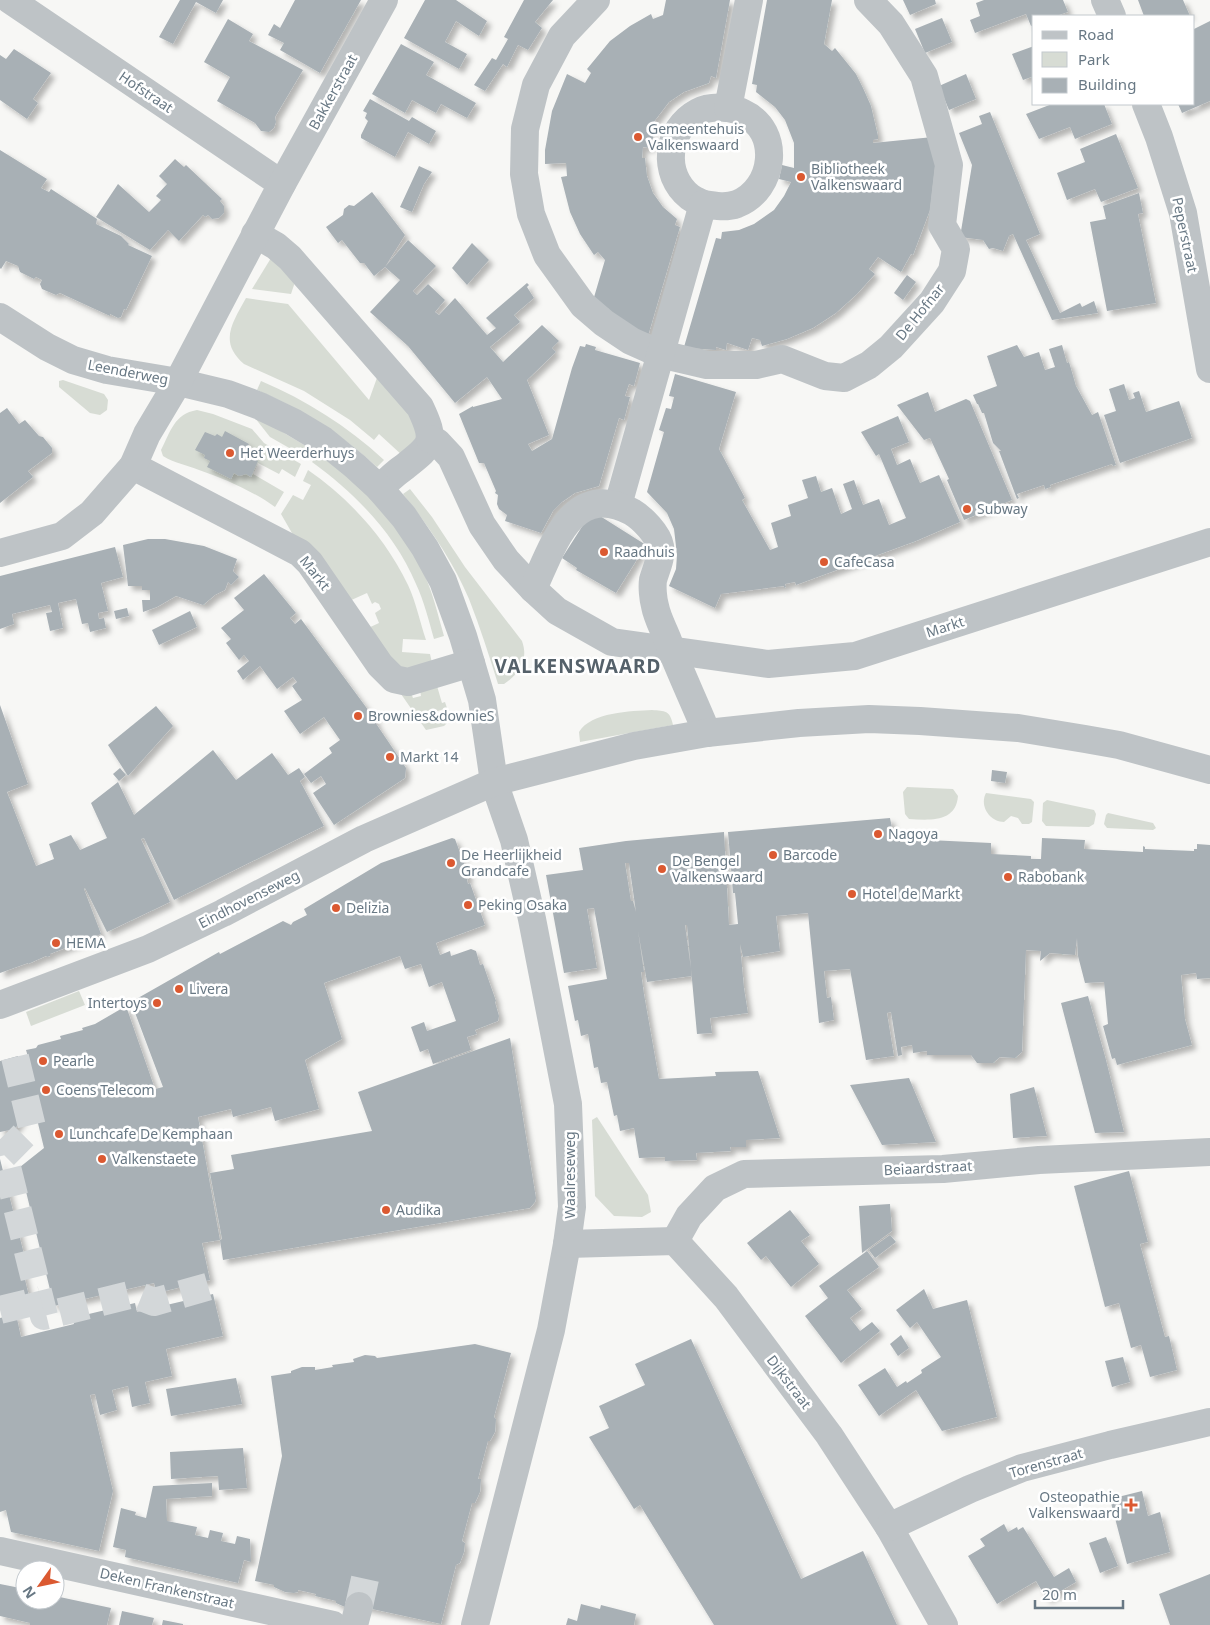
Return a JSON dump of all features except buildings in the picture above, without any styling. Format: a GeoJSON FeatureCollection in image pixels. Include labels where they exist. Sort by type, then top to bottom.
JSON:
{"type":"FeatureCollection","features":[{"type":"Feature","properties":{"kind":"street","name":"Hofstraat"},"geometry":{"type":"LineString","coordinates":[[10,0],[282,184]]}},
{"type":"Feature","properties":{"kind":"street","name":"Bakkerstraat"},"geometry":{"type":"LineString","coordinates":[[282,184],[384,0]]}},
{"type":"Feature","properties":{"kind":"street","name":"De Hofnar"},"geometry":{"type":"LineString","coordinates":[[596,0],[562,36],[536,85],[525,129],[524,174],[531,214],[547,255],[584,305],[604,323],[631,341],[660,354],[707,365],[756,366],[782,359],[825,376],[844,378],[870,365],[891,347],[932,302],[952,272],[956,249],[942,225],[949,166],[924,76],[892,24],[868,0]]}},
{"type":"Feature","properties":{"kind":"street"},"geometry":{"type":"LineString","coordinates":[[728,108],[748,0]]}},
{"type":"Feature","properties":{"kind":"street"},"geometry":{"type":"LineString","coordinates":[[1106,0],[1112,15]]}},
{"type":"Feature","properties":{"kind":"street","name":"Peperstraat"},"geometry":{"type":"LineString","coordinates":[[1146,105],[1159,137],[1183,214],[1210,369]]}},
{"type":"Feature","properties":{"kind":"street"},"geometry":{"type":"LineString","coordinates":[[713,107],[728,108],[744,113],[757,123],[766,137],[770,153],[768,170],[762,185],[750,197],[736,204],[720,207],[703,204],[690,198],[680,187],[673,174],[670,160],[672,145],[677,131],[686,120],[699,112],[713,107]]}},
{"type":"Feature","properties":{"kind":"street"},"geometry":{"type":"LineString","coordinates":[[0,553],[62,536],[92,513],[133,466],[147,434],[178,382],[282,184]]}},
{"type":"Feature","properties":{"kind":"street"},"geometry":{"type":"LineString","coordinates":[[618,505],[703,204]]}},
{"type":"Feature","properties":{"kind":"street"},"geometry":{"type":"LineString","coordinates":[[255,234],[290,258],[420,407],[428,425],[430,439],[424,451],[379,488]]}},
{"type":"Feature","properties":{"kind":"street","name":"Leenderweg"},"geometry":{"type":"LineString","coordinates":[[0,317],[47,347],[73,360],[107,370],[178,382]]}},
{"type":"Feature","properties":{"kind":"street"},"geometry":{"type":"LineString","coordinates":[[178,382],[228,394],[260,406],[292,422],[333,447],[379,488],[404,517],[425,548],[443,581],[471,663],[482,700],[494,782],[634,746],[707,733],[799,723],[869,719],[1018,728],[1128,748],[1210,770]]}},
{"type":"Feature","properties":{"kind":"street","name":"Markt"},"geometry":{"type":"LineString","coordinates":[[430,439],[437,442],[451,457],[482,525],[506,560],[557,611],[612,642],[768,664],[855,656],[1210,542]]}},
{"type":"Feature","properties":{"kind":"street","name":"Markt"},"geometry":{"type":"LineString","coordinates":[[133,466],[300,553],[310,563],[380,665],[394,679],[408,682],[471,663]]}},
{"type":"Feature","properties":{"kind":"street"},"geometry":{"type":"LineString","coordinates":[[533,589],[560,532],[570,518],[587,505],[603,502],[618,505],[644,520],[660,546],[653,582],[654,606],[707,733]]}},
{"type":"Feature","properties":{"kind":"street","name":"Eindhovenseweg"},"geometry":{"type":"LineString","coordinates":[[0,1006],[148,949],[223,913],[364,840],[494,782]]}},
{"type":"Feature","properties":{"kind":"street","name":"Waalreseweg"},"geometry":{"type":"LineString","coordinates":[[475,1625],[551,1330],[572,1207],[568,1104],[532,919],[514,840],[494,782]]}},
{"type":"Feature","properties":{"kind":"street","name":"Beiaardstraat"},"geometry":{"type":"LineString","coordinates":[[675,1241],[689,1216],[715,1188],[744,1174],[943,1169],[1039,1160],[1210,1152]]}},
{"type":"Feature","properties":{"kind":"street"},"geometry":{"type":"LineString","coordinates":[[567,1244],[675,1241]]}},
{"type":"Feature","properties":{"kind":"street","name":"Dijkstraat"},"geometry":{"type":"LineString","coordinates":[[675,1241],[726,1297],[823,1427],[889,1527],[944,1625]]}},
{"type":"Feature","properties":{"kind":"street","name":"Torenstraat"},"geometry":{"type":"LineString","coordinates":[[889,1527],[970,1489],[1022,1468],[1210,1422]]}},
{"type":"Feature","properties":{"kind":"street","name":"Deken Frankenstraat"},"geometry":{"type":"LineString","coordinates":[[0,1551],[333,1625]]}},
{"type":"Feature","properties":{"kind":"green space"},"geometry":{"type":"Polygon","coordinates":[[[271,258],[296,279],[291,294],[252,289],[271,258]]]}},
{"type":"Feature","properties":{"kind":"green space"},"geometry":{"type":"Polygon","coordinates":[[[246,298],[288,304],[369,400],[378,375],[419,423],[421,431],[403,456],[379,434],[374,440],[350,420],[304,391],[244,364],[236,356],[230,340],[230,332],[246,298]]]}},
{"type":"Feature","properties":{"kind":"green space"},"geometry":{"type":"Polygon","coordinates":[[[63,380],[104,394],[108,400],[107,410],[100,415],[90,413],[59,387],[59,381],[63,380]]]}},
{"type":"Feature","properties":{"kind":"green space"},"geometry":{"type":"Polygon","coordinates":[[[261,381],[278,388],[326,415],[356,436],[384,460],[377,467],[320,423],[290,405],[257,390],[261,381]]]}},
{"type":"Feature","properties":{"kind":"green space"},"geometry":{"type":"Polygon","coordinates":[[[197,410],[252,429],[264,443],[301,464],[295,477],[282,469],[279,474],[258,463],[253,474],[284,492],[275,507],[238,486],[163,456],[161,450],[174,424],[183,415],[197,410]]]}},
{"type":"Feature","properties":{"kind":"green space"},"geometry":{"type":"Polygon","coordinates":[[[255,418],[311,449],[305,457],[270,437],[255,418]]]}},
{"type":"Feature","properties":{"kind":"green space"},"geometry":{"type":"Polygon","coordinates":[[[318,454],[364,492],[404,539],[427,581],[444,636],[434,639],[419,591],[397,548],[359,501],[312,462],[318,454]]]}},
{"type":"Feature","properties":{"kind":"green space"},"geometry":{"type":"Polygon","coordinates":[[[308,470],[338,494],[366,521],[389,552],[411,592],[426,640],[403,639],[402,652],[430,654],[432,663],[402,670],[366,629],[379,623],[375,613],[381,609],[379,604],[375,602],[372,604],[367,593],[347,602],[296,540],[281,514],[293,495],[303,500],[311,485],[303,481],[308,470]]]}},
{"type":"Feature","properties":{"kind":"green space"},"geometry":{"type":"Polygon","coordinates":[[[410,489],[432,517],[465,567],[522,641],[524,654],[521,666],[514,676],[504,684],[498,684],[469,599],[456,571],[431,532],[403,494],[410,489]]]}},
{"type":"Feature","properties":{"kind":"green space"},"geometry":{"type":"Polygon","coordinates":[[[437,686],[442,703],[445,702],[447,708],[435,712],[437,720],[446,718],[447,723],[444,726],[426,730],[401,694],[411,693],[413,698],[421,696],[420,690],[437,686]]]}},
{"type":"Feature","properties":{"kind":"green space"},"geometry":{"type":"Polygon","coordinates":[[[652,710],[666,712],[670,716],[673,725],[580,742],[579,732],[593,720],[612,714],[652,710]]]}},
{"type":"Feature","properties":{"kind":"green space"},"geometry":{"type":"Polygon","coordinates":[[[907,787],[953,789],[958,796],[956,805],[952,811],[940,818],[925,820],[909,819],[905,814],[903,792],[907,787]]]}},
{"type":"Feature","properties":{"kind":"green space"},"geometry":{"type":"Polygon","coordinates":[[[986,793],[1031,799],[1034,802],[1032,822],[1022,824],[1018,818],[1011,816],[1004,822],[994,819],[985,808],[984,798],[986,793]]]}},
{"type":"Feature","properties":{"kind":"green space"},"geometry":{"type":"Polygon","coordinates":[[[1047,800],[1094,810],[1096,814],[1094,824],[1089,827],[1046,826],[1042,821],[1043,803],[1047,800]]]}},
{"type":"Feature","properties":{"kind":"green space"},"geometry":{"type":"Polygon","coordinates":[[[1108,813],[1153,823],[1156,828],[1153,830],[1107,828],[1104,824],[1108,813]]]}},
{"type":"Feature","properties":{"kind":"green space"},"geometry":{"type":"Polygon","coordinates":[[[79,991],[85,1005],[31,1026],[26,1012],[79,991]]]}},
{"type":"Feature","properties":{"kind":"green space"},"geometry":{"type":"Polygon","coordinates":[[[597,1117],[648,1195],[651,1212],[642,1217],[614,1216],[595,1196],[592,1120],[597,1117]]]}},
{"type":"Feature","properties":{"kind":"tunnel"},"geometry":{"type":"LineString","coordinates":[[15,1057],[32,1127],[4,1155],[44,1316],[134,1294],[154,1302],[221,1283]]}},
{"type":"Feature","properties":{"kind":"tunnel"},"geometry":{"type":"LineString","coordinates":[[0,1310],[41,1300]]}},
{"type":"Feature","properties":{"kind":"tunnel"},"geometry":{"type":"LineString","coordinates":[[359,1606],[368,1565]]}},
{"type":"Feature","properties":{"kind":"place","name":"Gemeentehuis Valkenswaard"},"geometry":{"type":"Point","coordinates":[638,137]}},
{"type":"Feature","properties":{"kind":"place","name":"Bibliotheek Valkenswaard"},"geometry":{"type":"Point","coordinates":[801,177]}},
{"type":"Feature","properties":{"kind":"place","name":"Het Weerderhuys"},"geometry":{"type":"Point","coordinates":[230,453]}},
{"type":"Feature","properties":{"kind":"place","name":"Subway"},"geometry":{"type":"Point","coordinates":[967,509]}},
{"type":"Feature","properties":{"kind":"place","name":"Raadhuis"},"geometry":{"type":"Point","coordinates":[604,552]}},
{"type":"Feature","properties":{"kind":"place","name":"CafeCasa"},"geometry":{"type":"Point","coordinates":[824,562]}},
{"type":"Feature","properties":{"kind":"place","name":"Brownies&downieS"},"geometry":{"type":"Point","coordinates":[358,716]}},
{"type":"Feature","properties":{"kind":"place","name":"Markt 14"},"geometry":{"type":"Point","coordinates":[390,757]}},
{"type":"Feature","properties":{"kind":"place","name":"Nagoya"},"geometry":{"type":"Point","coordinates":[878,834]}},
{"type":"Feature","properties":{"kind":"place","name":"Barcode"},"geometry":{"type":"Point","coordinates":[773,855]}},
{"type":"Feature","properties":{"kind":"place","name":"De Heerlijkheid Grandcafe"},"geometry":{"type":"Point","coordinates":[451,863]}},
{"type":"Feature","properties":{"kind":"place","name":"De Bengel Valkenswaard"},"geometry":{"type":"Point","coordinates":[662,869]}},
{"type":"Feature","properties":{"kind":"place","name":"Rabobank"},"geometry":{"type":"Point","coordinates":[1008,877]}},
{"type":"Feature","properties":{"kind":"place","name":"Hotel de Markt"},"geometry":{"type":"Point","coordinates":[852,894]}},
{"type":"Feature","properties":{"kind":"place","name":"Peking Osaka"},"geometry":{"type":"Point","coordinates":[468,905]}},
{"type":"Feature","properties":{"kind":"place","name":"Delizia"},"geometry":{"type":"Point","coordinates":[336,908]}},
{"type":"Feature","properties":{"kind":"place","name":"HEMA"},"geometry":{"type":"Point","coordinates":[56,943]}},
{"type":"Feature","properties":{"kind":"place","name":"Livera"},"geometry":{"type":"Point","coordinates":[179,989]}},
{"type":"Feature","properties":{"kind":"place","name":"Intertoys"},"geometry":{"type":"Point","coordinates":[157,1003]}},
{"type":"Feature","properties":{"kind":"place","name":"Pearle"},"geometry":{"type":"Point","coordinates":[43,1061]}},
{"type":"Feature","properties":{"kind":"place","name":"Coens Telecom"},"geometry":{"type":"Point","coordinates":[46,1090]}},
{"type":"Feature","properties":{"kind":"place","name":"Lunchcafe De Kemphaan"},"geometry":{"type":"Point","coordinates":[59,1134]}},
{"type":"Feature","properties":{"kind":"place","name":"Valkenstaete"},"geometry":{"type":"Point","coordinates":[102,1159]}},
{"type":"Feature","properties":{"kind":"place","name":"Audika"},"geometry":{"type":"Point","coordinates":[386,1210]}},
{"type":"Feature","properties":{"kind":"place","name":"Osteopathie Valkenswaard"},"geometry":{"type":"Point","coordinates":[1131,1505]}},
{"type":"Feature","properties":{"kind":"district","name":"VALKENSWAARD"},"geometry":{"type":"Point","coordinates":[578,666]}}]}
